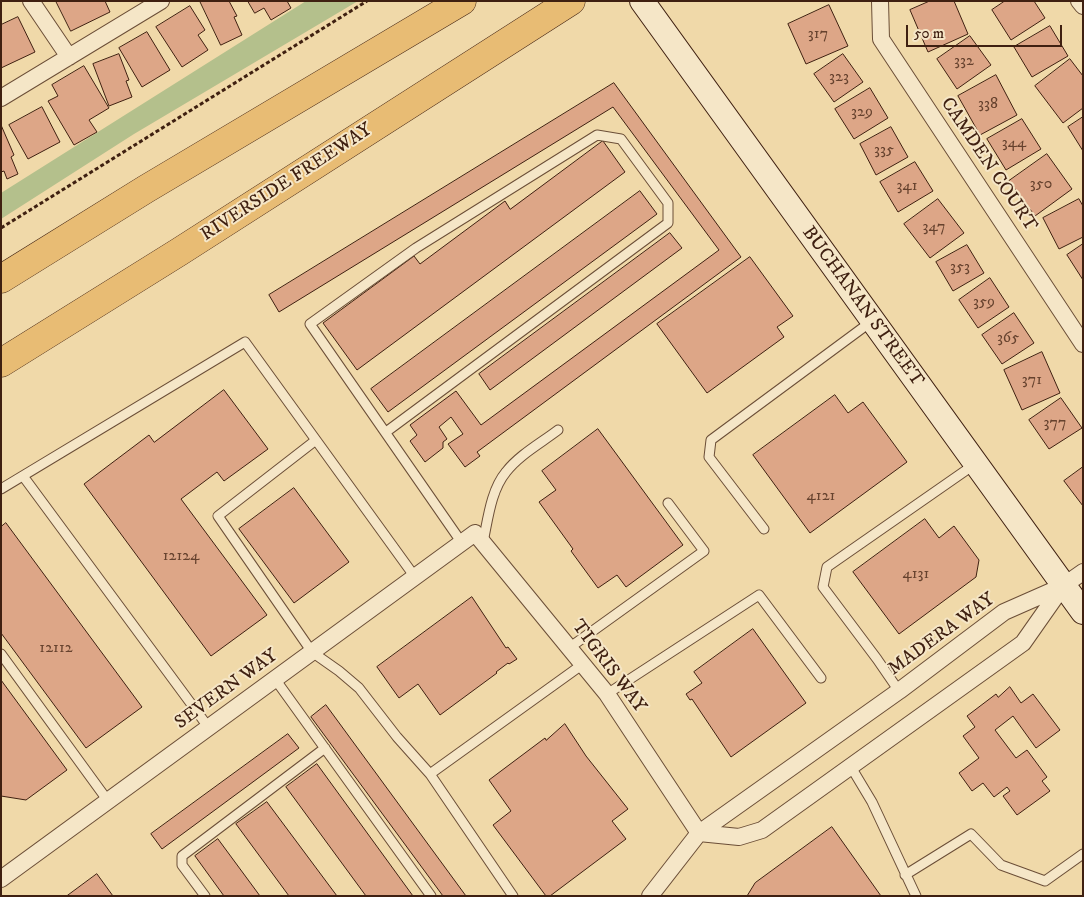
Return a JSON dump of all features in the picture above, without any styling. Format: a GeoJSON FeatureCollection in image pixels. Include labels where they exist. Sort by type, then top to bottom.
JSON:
{"type":"FeatureCollection","features":[{"type":"Feature","properties":{"kind":"highway"},"geometry":{"type":"LineString","coordinates":[[1,279],[146,189],[462,1]]}},
{"type":"Feature","properties":{"kind":"highway","name":"RIVERSIDE FREEWAY"},"geometry":{"type":"LineString","coordinates":[[1,363],[188,247],[571,1]]}},
{"type":"Feature","properties":{"kind":"street"},"geometry":{"type":"LineString","coordinates":[[31,1],[69,57]]}},
{"type":"Feature","properties":{"kind":"street"},"geometry":{"type":"LineString","coordinates":[[1,98],[161,1]]}},
{"type":"Feature","properties":{"kind":"street","name":"BUCHANAN STREET"},"geometry":{"type":"LineString","coordinates":[[642,1],[1083,612]]}},
{"type":"Feature","properties":{"kind":"street","name":"CAMDEN COURT"},"geometry":{"type":"LineString","coordinates":[[880,1],[880,39],[1083,344]]}},
{"type":"Feature","properties":{"kind":"street"},"geometry":{"type":"LineString","coordinates":[[1079,1],[1083,6]]}},
{"type":"Feature","properties":{"kind":"street","name":"SEVERN WAY"},"geometry":{"type":"LineString","coordinates":[[1,879],[415,577],[473,539]]}},
{"type":"Feature","properties":{"kind":"street","name":"TIGRIS WAY"},"geometry":{"type":"LineString","coordinates":[[473,539],[607,694],[698,833]]}},
{"type":"Feature","properties":{"kind":"street"},"geometry":{"type":"LineString","coordinates":[[698,833],[739,837],[762,830],[1024,643],[1063,586],[1083,572]]}},
{"type":"Feature","properties":{"kind":"street","name":"MADERA WAY"},"geometry":{"type":"LineString","coordinates":[[650,896],[698,833],[899,691],[1004,612],[1063,586]]}},
{"type":"Feature","properties":{"kind":"lane"},"geometry":{"type":"LineString","coordinates":[[386,432],[668,223],[668,203],[621,139],[598,135],[416,248],[310,324],[386,432],[473,539],[505,473],[558,430]]}},
{"type":"Feature","properties":{"kind":"lane"},"geometry":{"type":"LineString","coordinates":[[764,529],[709,457],[711,440],[872,321]]}},
{"type":"Feature","properties":{"kind":"lane"},"geometry":{"type":"LineString","coordinates":[[1,489],[245,342],[415,577]]}},
{"type":"Feature","properties":{"kind":"lane"},"geometry":{"type":"LineString","coordinates":[[316,440],[218,516],[312,652],[359,688],[430,774],[513,896]]}},
{"type":"Feature","properties":{"kind":"lane"},"geometry":{"type":"LineString","coordinates":[[899,691],[823,587],[827,566],[975,464]]}},
{"type":"Feature","properties":{"kind":"lane"},"geometry":{"type":"LineString","coordinates":[[23,476],[209,728]]}},
{"type":"Feature","properties":{"kind":"lane"},"geometry":{"type":"LineString","coordinates":[[569,648],[704,551],[668,503]]}},
{"type":"Feature","properties":{"kind":"lane"},"geometry":{"type":"LineString","coordinates":[[607,694],[759,595],[821,678]]}},
{"type":"Feature","properties":{"kind":"lane"},"geometry":{"type":"LineString","coordinates":[[1,654],[108,801]]}},
{"type":"Feature","properties":{"kind":"lane"},"geometry":{"type":"LineString","coordinates":[[430,774],[583,664]]}},
{"type":"Feature","properties":{"kind":"lane"},"geometry":{"type":"LineString","coordinates":[[275,679],[431,896]]}},
{"type":"Feature","properties":{"kind":"lane"},"geometry":{"type":"LineString","coordinates":[[205,896],[182,865],[182,856],[325,748]]}},
{"type":"Feature","properties":{"kind":"lane"},"geometry":{"type":"LineString","coordinates":[[851,767],[872,802],[916,896]]}},
{"type":"Feature","properties":{"kind":"lane"},"geometry":{"type":"LineString","coordinates":[[905,875],[971,834],[1000,866],[1045,880],[1083,854]]}},
{"type":"Feature","properties":{"kind":"path"},"geometry":{"type":"LineString","coordinates":[[1,228],[367,1]]}},
{"type":"Feature","properties":{"kind":"green space"},"geometry":{"type":"Polygon","coordinates":[[[306,1],[358,1],[134,134],[1,219],[1,193],[306,1]]]}},
{"type":"Feature","properties":{"kind":"building"},"geometry":{"type":"Polygon","coordinates":[[[56,1],[105,1],[110,12],[71,31],[56,1]]]}},
{"type":"Feature","properties":{"kind":"building"},"geometry":{"type":"Polygon","coordinates":[[[200,1],[229,1],[237,16],[234,17],[242,35],[221,45],[200,1]]]}},
{"type":"Feature","properties":{"kind":"building"},"geometry":{"type":"Polygon","coordinates":[[[248,1],[287,1],[291,8],[271,20],[264,8],[255,13],[248,1]]]}},
{"type":"Feature","properties":{"kind":"building"},"geometry":{"type":"Polygon","coordinates":[[[930,1],[954,1],[968,34],[928,52],[910,10],[930,1]]]}},
{"type":"Feature","properties":{"kind":"building"},"geometry":{"type":"Polygon","coordinates":[[[1005,1],[1034,1],[1045,18],[1011,40],[992,10],[1005,1]]]}},
{"type":"Feature","properties":{"kind":"building"},"geometry":{"type":"Polygon","coordinates":[[[829,5],[848,46],[806,64],[788,24],[829,5]]]}},
{"type":"Feature","properties":{"kind":"building"},"geometry":{"type":"Polygon","coordinates":[[[190,6],[205,30],[198,35],[208,50],[182,67],[156,27],[190,6]]]}},
{"type":"Feature","properties":{"kind":"building"},"geometry":{"type":"Polygon","coordinates":[[[18,17],[35,52],[1,68],[1,25],[18,17]]]}},
{"type":"Feature","properties":{"kind":"building"},"geometry":{"type":"Polygon","coordinates":[[[1050,26],[1068,56],[1032,77],[1014,47],[1050,26]]]}},
{"type":"Feature","properties":{"kind":"building"},"geometry":{"type":"Polygon","coordinates":[[[147,32],[170,70],[142,87],[119,48],[147,32]]]}},
{"type":"Feature","properties":{"kind":"building"},"geometry":{"type":"Polygon","coordinates":[[[970,36],[991,65],[957,89],[937,59],[970,36]]]}},
{"type":"Feature","properties":{"kind":"building"},"geometry":{"type":"Polygon","coordinates":[[[119,54],[129,80],[126,81],[132,97],[109,106],[93,64],[119,54]]]}},
{"type":"Feature","properties":{"kind":"building"},"geometry":{"type":"Polygon","coordinates":[[[843,54],[863,82],[834,102],[814,74],[843,54]]]}},
{"type":"Feature","properties":{"kind":"building"},"geometry":{"type":"Polygon","coordinates":[[[1070,59],[1083,76],[1083,108],[1063,123],[1035,86],[1070,59]]]}},
{"type":"Feature","properties":{"kind":"building"},"geometry":{"type":"Polygon","coordinates":[[[84,66],[109,108],[89,120],[97,132],[74,145],[48,101],[58,96],[52,85],[84,66]]]}},
{"type":"Feature","properties":{"kind":"building"},"geometry":{"type":"Polygon","coordinates":[[[996,75],[1017,115],[980,135],[958,96],[996,75]]]}},
{"type":"Feature","properties":{"kind":"building"},"geometry":{"type":"Polygon","coordinates":[[[614,83],[741,257],[477,452],[480,456],[465,467],[448,444],[463,434],[451,417],[439,427],[447,439],[443,442],[443,448],[425,462],[410,441],[417,435],[410,425],[456,391],[481,425],[719,250],[613,107],[279,312],[269,295],[614,83]]]}},
{"type":"Feature","properties":{"kind":"building"},"geometry":{"type":"Polygon","coordinates":[[[870,88],[888,118],[854,139],[835,109],[870,88]]]}},
{"type":"Feature","properties":{"kind":"building"},"geometry":{"type":"Polygon","coordinates":[[[42,107],[60,142],[28,159],[9,125],[42,107]]]}},
{"type":"Feature","properties":{"kind":"building"},"geometry":{"type":"Polygon","coordinates":[[[1083,117],[1083,151],[1068,127],[1083,117]]]}},
{"type":"Feature","properties":{"kind":"building"},"geometry":{"type":"Polygon","coordinates":[[[1022,119],[1041,149],[1006,170],[987,139],[1022,119]]]}},
{"type":"Feature","properties":{"kind":"building"},"geometry":{"type":"Polygon","coordinates":[[[1,125],[14,155],[11,157],[18,174],[7,179],[4,171],[1,172],[1,125]]]}},
{"type":"Feature","properties":{"kind":"building"},"geometry":{"type":"Polygon","coordinates":[[[891,127],[908,157],[876,175],[860,144],[891,127]]]}},
{"type":"Feature","properties":{"kind":"building"},"geometry":{"type":"Polygon","coordinates":[[[603,141],[625,172],[357,370],[323,323],[414,256],[420,264],[505,201],[510,209],[603,141]]]}},
{"type":"Feature","properties":{"kind":"building"},"geometry":{"type":"Polygon","coordinates":[[[1047,154],[1072,189],[1035,216],[1009,181],[1047,154]]]}},
{"type":"Feature","properties":{"kind":"building"},"geometry":{"type":"Polygon","coordinates":[[[915,162],[933,191],[898,212],[880,182],[915,162]]]}},
{"type":"Feature","properties":{"kind":"building"},"geometry":{"type":"Polygon","coordinates":[[[640,191],[657,214],[388,412],[371,389],[640,191]]]}},
{"type":"Feature","properties":{"kind":"building"},"geometry":{"type":"Polygon","coordinates":[[[938,199],[964,233],[930,258],[904,224],[938,199]]]}},
{"type":"Feature","properties":{"kind":"building"},"geometry":{"type":"Polygon","coordinates":[[[1079,199],[1083,206],[1083,237],[1059,249],[1043,218],[1079,199]]]}},
{"type":"Feature","properties":{"kind":"building"},"geometry":{"type":"Polygon","coordinates":[[[670,233],[682,248],[490,390],[479,374],[670,233]]]}},
{"type":"Feature","properties":{"kind":"building"},"geometry":{"type":"Polygon","coordinates":[[[1083,244],[1083,280],[1067,255],[1083,244]]]}},
{"type":"Feature","properties":{"kind":"building"},"geometry":{"type":"Polygon","coordinates":[[[967,245],[984,273],[953,291],[936,262],[967,245]]]}},
{"type":"Feature","properties":{"kind":"building"},"geometry":{"type":"Polygon","coordinates":[[[750,257],[793,316],[777,327],[784,337],[707,393],[657,324],[750,257]]]}},
{"type":"Feature","properties":{"kind":"building"},"geometry":{"type":"Polygon","coordinates":[[[990,278],[1009,307],[978,328],[959,300],[990,278]]]}},
{"type":"Feature","properties":{"kind":"building"},"geometry":{"type":"Polygon","coordinates":[[[1014,313],[1034,343],[1002,364],[982,335],[1014,313]]]}},
{"type":"Feature","properties":{"kind":"building"},"geometry":{"type":"Polygon","coordinates":[[[1042,352],[1060,393],[1022,410],[1004,370],[1042,352]]]}},
{"type":"Feature","properties":{"kind":"building"},"geometry":{"type":"Polygon","coordinates":[[[224,390],[268,449],[224,481],[217,472],[181,499],[267,615],[211,656],[84,484],[149,435],[154,442],[224,390]]]}},
{"type":"Feature","properties":{"kind":"building"},"geometry":{"type":"Polygon","coordinates":[[[835,395],[848,413],[863,402],[907,462],[810,533],[753,455],[835,395]]]}},
{"type":"Feature","properties":{"kind":"building"},"geometry":{"type":"Polygon","coordinates":[[[1061,398],[1082,428],[1049,449],[1029,420],[1061,398]]]}},
{"type":"Feature","properties":{"kind":"building"},"geometry":{"type":"Polygon","coordinates":[[[598,429],[683,545],[626,587],[617,575],[598,588],[539,502],[556,490],[542,471],[598,429]]]}},
{"type":"Feature","properties":{"kind":"building"},"geometry":{"type":"Polygon","coordinates":[[[1083,467],[1083,506],[1064,481],[1083,467]]]}},
{"type":"Feature","properties":{"kind":"building"},"geometry":{"type":"Polygon","coordinates":[[[294,488],[349,562],[294,603],[239,529],[294,488]]]}},
{"type":"Feature","properties":{"kind":"building"},"geometry":{"type":"Polygon","coordinates":[[[925,519],[939,538],[954,526],[979,560],[976,577],[899,634],[853,572],[925,519]]]}},
{"type":"Feature","properties":{"kind":"building"},"geometry":{"type":"Polygon","coordinates":[[[6,523],[142,707],[86,748],[1,633],[1,527],[6,523]]]}},
{"type":"Feature","properties":{"kind":"building"},"geometry":{"type":"Polygon","coordinates":[[[472,597],[506,648],[508,647],[517,659],[508,663],[440,715],[418,684],[399,698],[377,667],[472,597]]]}},
{"type":"Feature","properties":{"kind":"building"},"geometry":{"type":"Polygon","coordinates":[[[753,629],[806,703],[731,757],[692,699],[690,700],[686,694],[702,683],[694,672],[753,629]]]}},
{"type":"Feature","properties":{"kind":"building"},"geometry":{"type":"Polygon","coordinates":[[[1,680],[67,770],[26,800],[1,796],[1,680]]]}},
{"type":"Feature","properties":{"kind":"building"},"geometry":{"type":"Polygon","coordinates":[[[1010,687],[1021,703],[1033,694],[1060,730],[1036,748],[1013,716],[995,730],[1016,758],[1027,750],[1047,777],[1042,781],[1050,791],[1017,815],[1003,796],[1010,791],[1007,787],[994,797],[983,783],[972,791],[959,773],[979,758],[963,736],[975,727],[967,716],[996,694],[998,697],[1010,687]]]}},
{"type":"Feature","properties":{"kind":"building"},"geometry":{"type":"Polygon","coordinates":[[[326,705],[466,896],[443,896],[311,717],[326,705]]]}},
{"type":"Feature","properties":{"kind":"building"},"geometry":{"type":"Polygon","coordinates":[[[565,724],[586,756],[628,809],[612,821],[626,839],[550,896],[546,896],[493,825],[511,811],[489,780],[545,738],[546,740],[565,724]]]}},
{"type":"Feature","properties":{"kind":"building"},"geometry":{"type":"Polygon","coordinates":[[[288,734],[299,748],[162,849],[151,834],[288,734]]]}},
{"type":"Feature","properties":{"kind":"building"},"geometry":{"type":"Polygon","coordinates":[[[317,764],[413,896],[366,896],[286,787],[317,764]]]}},
{"type":"Feature","properties":{"kind":"building"},"geometry":{"type":"Polygon","coordinates":[[[267,802],[337,896],[289,896],[236,824],[267,802]]]}},
{"type":"Feature","properties":{"kind":"building"},"geometry":{"type":"Polygon","coordinates":[[[832,827],[881,896],[747,896],[755,883],[832,827]]]}},
{"type":"Feature","properties":{"kind":"building"},"geometry":{"type":"Polygon","coordinates":[[[218,839],[260,896],[224,896],[195,856],[218,839]]]}},
{"type":"Feature","properties":{"kind":"building"},"geometry":{"type":"Polygon","coordinates":[[[97,874],[113,896],[67,896],[97,874]]]}}]}
